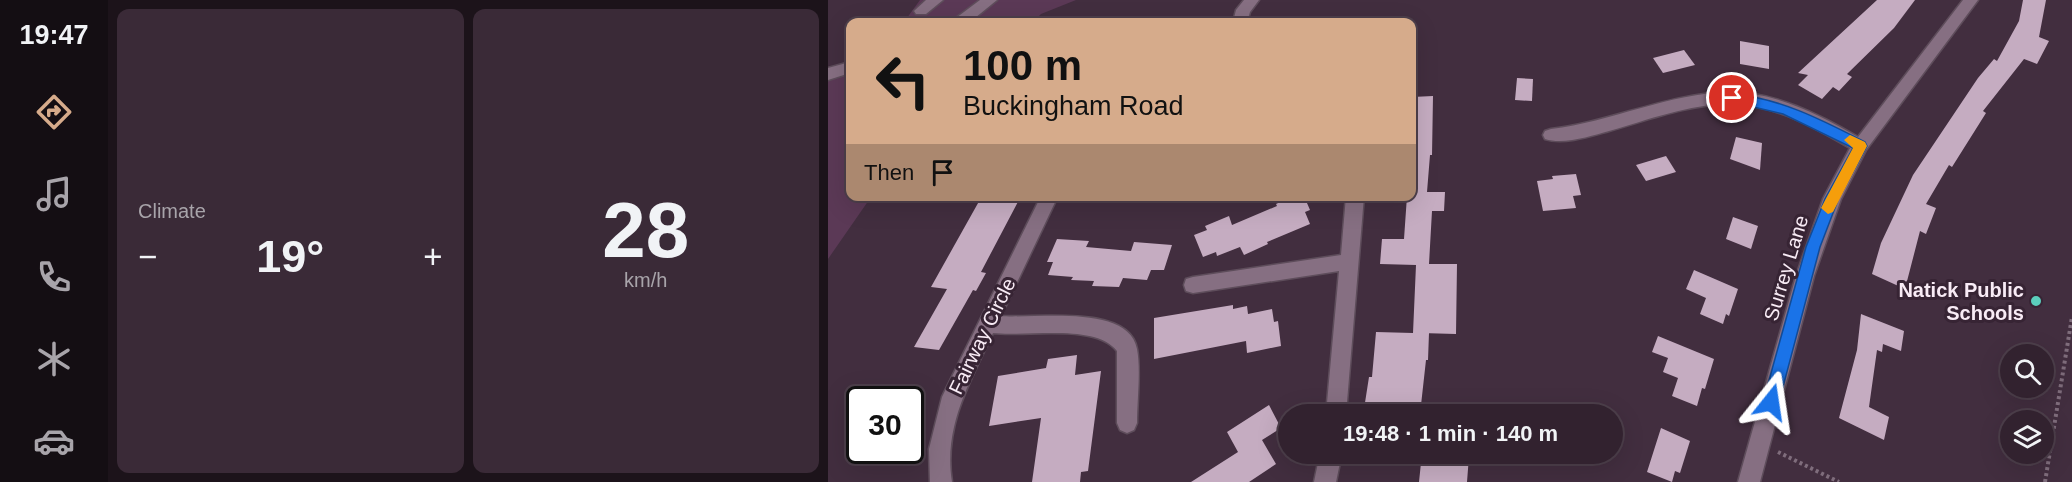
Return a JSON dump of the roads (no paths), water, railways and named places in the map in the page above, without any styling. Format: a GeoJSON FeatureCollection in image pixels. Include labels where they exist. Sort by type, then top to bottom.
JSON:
{"type":"FeatureCollection","features":[{"type":"Feature","properties":{"kind":"street"},"geometry":{"type":"LineString","coordinates":[[921,11],[936,0]]}},
{"type":"Feature","properties":{"kind":"street"},"geometry":{"type":"LineString","coordinates":[[1241,18],[1243,10],[1252,0]]}},
{"type":"Feature","properties":{"kind":"street","name":"Surrey Lane"},"geometry":{"type":"LineString","coordinates":[[1749,482],[1813,247],[1832,199],[1860,146],[1971,0]]}},
{"type":"Feature","properties":{"kind":"street"},"geometry":{"type":"LineString","coordinates":[[965,18],[982,2]]}},
{"type":"Feature","properties":{"kind":"street"},"geometry":{"type":"LineString","coordinates":[[828,74],[846,69]]}},
{"type":"Feature","properties":{"kind":"street"},"geometry":{"type":"LineString","coordinates":[[1551,135],[1602,128],[1694,102],[1732,98],[1786,110],[1812,120],[1860,146]]}},
{"type":"Feature","properties":{"kind":"street","name":"Fairway Circle"},"geometry":{"type":"LineString","coordinates":[[941,482],[939,448],[952,397],[1048,201]]}},
{"type":"Feature","properties":{"kind":"street"},"geometry":{"type":"LineString","coordinates":[[1337,404],[1355,201]]}},
{"type":"Feature","properties":{"kind":"street"},"geometry":{"type":"LineString","coordinates":[[1193,285],[1321,264],[1349,262]]}},
{"type":"Feature","properties":{"kind":"street"},"geometry":{"type":"LineString","coordinates":[[988,323],[1027,326],[1086,326],[1113,333],[1122,339],[1127,348],[1129,361],[1127,423]]}},
{"type":"Feature","properties":{"kind":"street"},"geometry":{"type":"LineString","coordinates":[[1325,482],[1329,464]]}},
{"type":"Feature","properties":{"kind":"place","name":"Natick Public Schools"},"geometry":{"type":"Point","coordinates":[2036,301]}}]}
